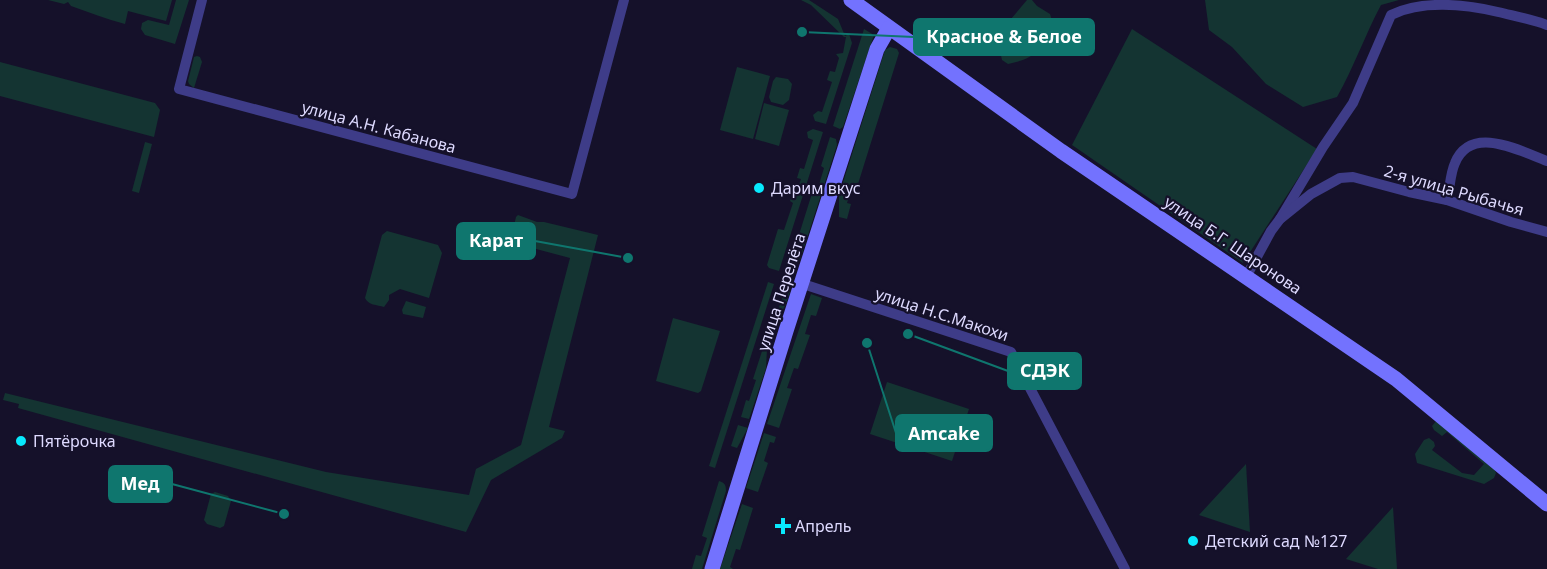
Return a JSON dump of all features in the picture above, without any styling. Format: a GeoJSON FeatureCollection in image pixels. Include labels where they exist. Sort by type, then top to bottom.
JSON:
{"type":"FeatureCollection","features":[{"type":"Feature","properties":{"kind":"main road","name":"улица Б.Г. Шаронова"},"geometry":{"type":"LineString","coordinates":[[851,0],[1061,151],[1396,379],[1547,504]]}},
{"type":"Feature","properties":{"kind":"main road","name":"улица Перелёта"},"geometry":{"type":"LineString","coordinates":[[712,569],[786,331],[878,49],[889,28]]}},
{"type":"Feature","properties":{"kind":"street","name":"улица А.Н. Кабанова"},"geometry":{"type":"LineString","coordinates":[[202,0],[179,89],[572,194],[624,0]]}},
{"type":"Feature","properties":{"kind":"street"},"geometry":{"type":"LineString","coordinates":[[1246,277],[1271,231],[1353,103],[1390,15],[1401,7],[1430,2],[1456,2],[1547,25]]}},
{"type":"Feature","properties":{"kind":"street"},"geometry":{"type":"LineString","coordinates":[[1448,200],[1454,165],[1467,147],[1479,143],[1494,143],[1547,161]]}},
{"type":"Feature","properties":{"kind":"street","name":"2-я улица Рыбачья"},"geometry":{"type":"LineString","coordinates":[[1280,219],[1329,183],[1340,178],[1353,177],[1448,200],[1547,232]]}},
{"type":"Feature","properties":{"kind":"street","name":"улица Н.С.Макохи"},"geometry":{"type":"LineString","coordinates":[[803,284],[1011,352],[1125,569]]}},
{"type":"Feature","properties":{"kind":"green space"},"geometry":{"type":"Polygon","coordinates":[[[48,0],[172,0],[166,21],[128,11],[125,24],[71,6],[68,2],[64,4],[48,0]]]}},
{"type":"Feature","properties":{"kind":"green space"},"geometry":{"type":"Polygon","coordinates":[[[176,0],[189,0],[175,44],[145,35],[141,29],[142,23],[148,20],[169,25],[176,0]]]}},
{"type":"Feature","properties":{"kind":"green space"},"geometry":{"type":"Polygon","coordinates":[[[801,0],[809,0],[838,19],[845,36],[849,34],[852,43],[826,124],[815,121],[813,115],[818,111],[822,112],[832,82],[827,80],[830,71],[835,72],[839,58],[836,54],[843,53],[846,37],[811,5],[801,0]]]}},
{"type":"Feature","properties":{"kind":"green space"},"geometry":{"type":"Polygon","coordinates":[[[1027,0],[1032,0],[1050,14],[1054,27],[1036,52],[1008,64],[1002,60],[1000,51],[1005,26],[1027,0]]]}},
{"type":"Feature","properties":{"kind":"green space"},"geometry":{"type":"Polygon","coordinates":[[[1205,0],[1399,0],[1381,5],[1337,97],[1303,107],[1266,84],[1232,47],[1209,30],[1205,0]]]}},
{"type":"Feature","properties":{"kind":"green space"},"geometry":{"type":"Polygon","coordinates":[[[864,29],[874,35],[843,127],[840,129],[833,126],[864,29]]]}},
{"type":"Feature","properties":{"kind":"green space"},"geometry":{"type":"Polygon","coordinates":[[[1132,29],[1317,149],[1243,263],[1072,145],[1132,29]]]}},
{"type":"Feature","properties":{"kind":"green space"},"geometry":{"type":"Polygon","coordinates":[[[890,47],[897,49],[899,53],[858,184],[853,183],[847,203],[851,204],[847,219],[839,217],[839,195],[885,50],[890,47]]]}},
{"type":"Feature","properties":{"kind":"green space"},"geometry":{"type":"Polygon","coordinates":[[[197,56],[202,62],[194,88],[188,81],[194,57],[197,56]]]}},
{"type":"Feature","properties":{"kind":"green space"},"geometry":{"type":"Polygon","coordinates":[[[0,62],[155,103],[160,110],[154,137],[0,96],[0,62]]]}},
{"type":"Feature","properties":{"kind":"green space"},"geometry":{"type":"Polygon","coordinates":[[[737,67],[770,76],[753,139],[720,130],[737,67]]]}},
{"type":"Feature","properties":{"kind":"green space"},"geometry":{"type":"Polygon","coordinates":[[[776,77],[788,79],[792,84],[789,100],[783,105],[771,102],[769,97],[776,77]]]}},
{"type":"Feature","properties":{"kind":"green space"},"geometry":{"type":"Polygon","coordinates":[[[764,103],[789,110],[779,146],[755,139],[764,103]]]}},
{"type":"Feature","properties":{"kind":"green space"},"geometry":{"type":"Polygon","coordinates":[[[813,129],[823,132],[779,271],[767,265],[778,229],[784,230],[793,203],[790,201],[793,192],[796,193],[801,179],[797,178],[800,168],[804,169],[813,140],[808,138],[807,132],[813,129]]]}},
{"type":"Feature","properties":{"kind":"green space"},"geometry":{"type":"Polygon","coordinates":[[[830,137],[836,139],[837,145],[800,260],[792,257],[814,187],[818,188],[824,168],[821,166],[830,137]]]}},
{"type":"Feature","properties":{"kind":"green space"},"geometry":{"type":"Polygon","coordinates":[[[145,142],[152,144],[139,193],[132,191],[145,142]]]}},
{"type":"Feature","properties":{"kind":"green space"},"geometry":{"type":"Polygon","coordinates":[[[518,215],[537,222],[598,235],[549,427],[565,431],[562,438],[491,480],[466,532],[18,408],[19,404],[3,400],[5,393],[326,472],[469,495],[476,469],[521,445],[570,258],[510,242],[518,215]]]}},
{"type":"Feature","properties":{"kind":"green space"},"geometry":{"type":"Polygon","coordinates":[[[387,231],[438,245],[442,253],[429,298],[400,289],[389,295],[389,300],[384,307],[366,300],[382,235],[387,231]]]}},
{"type":"Feature","properties":{"kind":"green space"},"geometry":{"type":"Polygon","coordinates":[[[768,282],[774,284],[715,468],[709,466],[768,282]]]}},
{"type":"Feature","properties":{"kind":"green space"},"geometry":{"type":"Polygon","coordinates":[[[782,285],[787,286],[790,292],[775,323],[771,322],[772,317],[776,317],[782,298],[779,296],[782,285]]]}},
{"type":"Feature","properties":{"kind":"green space"},"geometry":{"type":"Polygon","coordinates":[[[811,294],[822,298],[816,316],[811,315],[805,334],[810,335],[798,369],[794,368],[787,388],[792,389],[779,428],[767,424],[811,294]]]}},
{"type":"Feature","properties":{"kind":"green space"},"geometry":{"type":"Polygon","coordinates":[[[406,301],[426,307],[423,318],[403,314],[402,310],[406,301]]]}},
{"type":"Feature","properties":{"kind":"green space"},"geometry":{"type":"Polygon","coordinates":[[[673,318],[720,331],[701,391],[698,393],[656,381],[673,318]]]}},
{"type":"Feature","properties":{"kind":"green space"},"geometry":{"type":"Polygon","coordinates":[[[763,348],[767,349],[766,368],[749,419],[741,417],[756,380],[753,379],[763,348]]]}},
{"type":"Feature","properties":{"kind":"green space"},"geometry":{"type":"Polygon","coordinates":[[[887,382],[969,409],[952,461],[870,434],[887,382]]]}},
{"type":"Feature","properties":{"kind":"green space"},"geometry":{"type":"Polygon","coordinates":[[[1437,420],[1494,469],[1496,473],[1494,478],[1484,484],[1417,463],[1415,454],[1424,440],[1429,438],[1435,446],[1432,450],[1462,473],[1474,475],[1484,464],[1447,432],[1442,436],[1434,430],[1432,426],[1437,420]]]}},
{"type":"Feature","properties":{"kind":"green space"},"geometry":{"type":"Polygon","coordinates":[[[738,425],[748,428],[737,448],[731,446],[738,425]]]}},
{"type":"Feature","properties":{"kind":"green space"},"geometry":{"type":"Polygon","coordinates":[[[764,433],[776,437],[774,443],[770,442],[764,461],[768,463],[758,492],[746,488],[764,433]]]}},
{"type":"Feature","properties":{"kind":"green space"},"geometry":{"type":"Polygon","coordinates":[[[1246,464],[1250,532],[1199,515],[1246,464]]]}},
{"type":"Feature","properties":{"kind":"green space"},"geometry":{"type":"Polygon","coordinates":[[[719,481],[725,485],[726,491],[702,569],[692,569],[696,555],[701,556],[707,538],[702,536],[719,481]]]}},
{"type":"Feature","properties":{"kind":"green space"},"geometry":{"type":"Polygon","coordinates":[[[215,492],[228,496],[231,501],[224,526],[220,528],[207,524],[204,520],[211,494],[215,492]]]}},
{"type":"Feature","properties":{"kind":"green space"},"geometry":{"type":"Polygon","coordinates":[[[742,504],[753,508],[740,550],[736,549],[730,567],[733,569],[720,569],[742,504]]]}},
{"type":"Feature","properties":{"kind":"green space"},"geometry":{"type":"Polygon","coordinates":[[[1393,507],[1397,569],[1378,569],[1346,559],[1393,507]]]}},
{"type":"Feature","properties":{"kind":"place","name":"Красное & Белое"},"geometry":{"type":"Point","coordinates":[802,32]}},
{"type":"Feature","properties":{"kind":"place","name":"Дарим вкус"},"geometry":{"type":"Point","coordinates":[759,188]}},
{"type":"Feature","properties":{"kind":"place","name":"Карат"},"geometry":{"type":"Point","coordinates":[628,258]}},
{"type":"Feature","properties":{"kind":"place","name":"СДЭК"},"geometry":{"type":"Point","coordinates":[908,334]}},
{"type":"Feature","properties":{"kind":"place","name":"Amcake"},"geometry":{"type":"Point","coordinates":[867,343]}},
{"type":"Feature","properties":{"kind":"place","name":"Пятёрочка"},"geometry":{"type":"Point","coordinates":[21,441]}},
{"type":"Feature","properties":{"kind":"place","name":"Мед"},"geometry":{"type":"Point","coordinates":[284,514]}},
{"type":"Feature","properties":{"kind":"place","name":"Апрель"},"geometry":{"type":"Point","coordinates":[783,526]}},
{"type":"Feature","properties":{"kind":"place","name":"Детский сад №127"},"geometry":{"type":"Point","coordinates":[1193,541]}}]}
